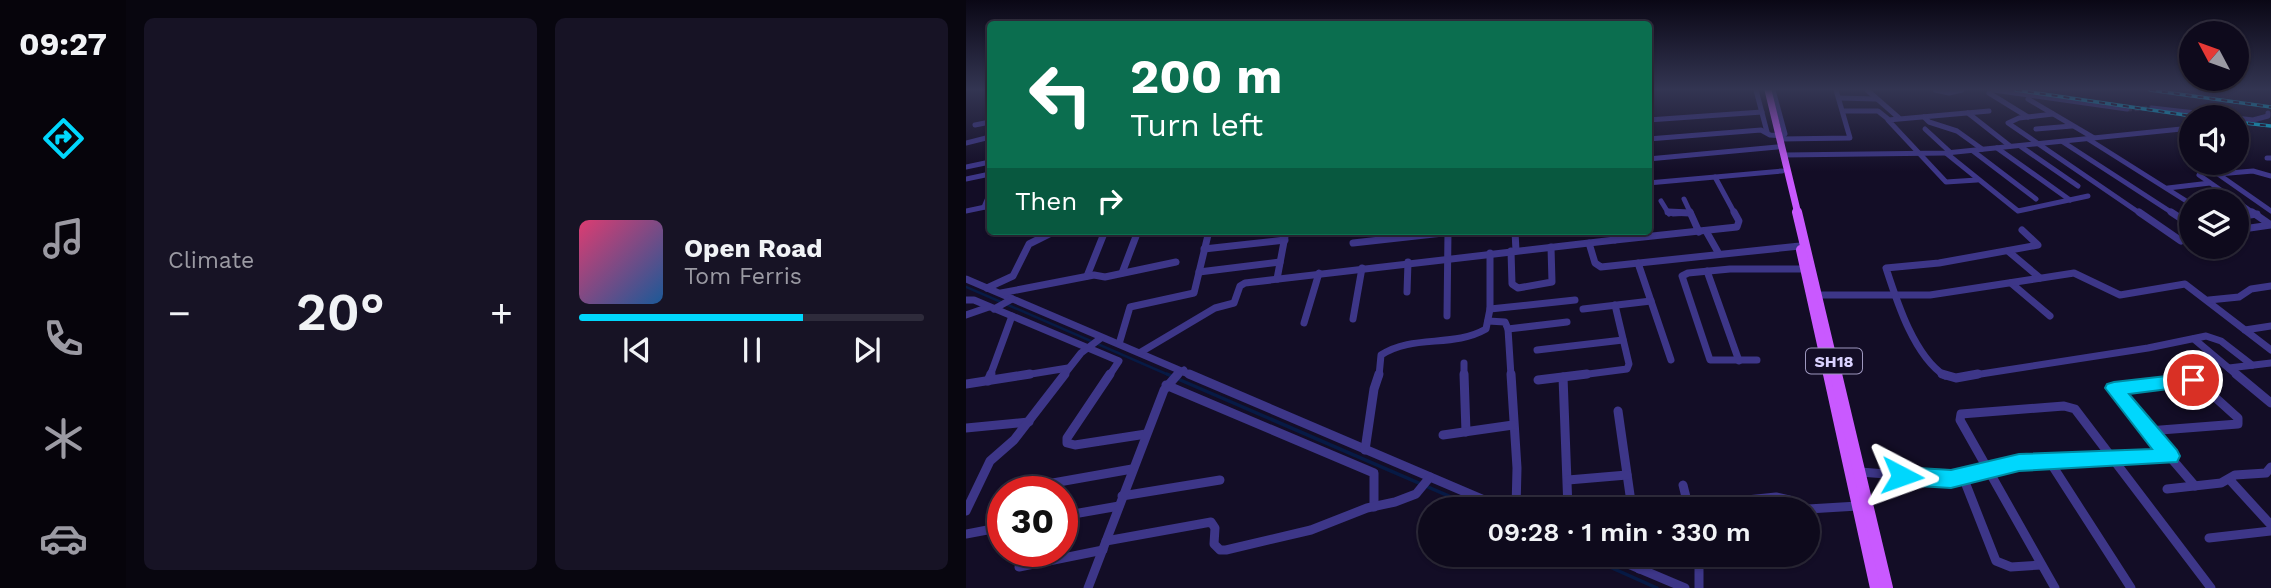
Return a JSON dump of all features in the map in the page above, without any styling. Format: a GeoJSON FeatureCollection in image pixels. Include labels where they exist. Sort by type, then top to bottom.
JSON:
{"type":"FeatureCollection","features":[{"type":"Feature","properties":{"kind":"main road","name":"SH18"},"geometry":{"type":"LineString","coordinates":[[1769,117],[1777,139],[1818,295],[1887,588]]}},
{"type":"Feature","properties":{"kind":"main road","name":"SH18"},"geometry":{"type":"LineString","coordinates":[[1774,117],[1782,171],[1876,588]]}},
{"type":"Feature","properties":{"kind":"street"},"geometry":{"type":"LineString","coordinates":[[1652,120],[1684,117]]}},
{"type":"Feature","properties":{"kind":"street"},"geometry":{"type":"LineString","coordinates":[[1765,117],[1777,139]]}},
{"type":"Feature","properties":{"kind":"street"},"geometry":{"type":"LineString","coordinates":[[1652,158],[1777,139],[1850,138],[1845,117]]}},
{"type":"Feature","properties":{"kind":"street"},"geometry":{"type":"LineString","coordinates":[[1888,119],[1913,117]]}},
{"type":"Feature","properties":{"kind":"street"},"geometry":{"type":"LineString","coordinates":[[1924,117],[1929,122],[1941,122],[1954,128],[1982,149]]}},
{"type":"Feature","properties":{"kind":"street"},"geometry":{"type":"LineString","coordinates":[[1974,117],[2010,146]]}},
{"type":"Feature","properties":{"kind":"street"},"geometry":{"type":"LineString","coordinates":[[2027,117],[2008,123],[2179,240]]}},
{"type":"Feature","properties":{"kind":"street"},"geometry":{"type":"LineString","coordinates":[[2059,117],[2179,196]]}},
{"type":"Feature","properties":{"kind":"street"},"geometry":{"type":"LineString","coordinates":[[1888,119],[1917,154],[1949,183],[1977,180]]}},
{"type":"Feature","properties":{"kind":"street"},"geometry":{"type":"LineString","coordinates":[[975,125],[987,123]]}},
{"type":"Feature","properties":{"kind":"street"},"geometry":{"type":"LineString","coordinates":[[2036,129],[2073,125]]}},
{"type":"Feature","properties":{"kind":"street"},"geometry":{"type":"LineString","coordinates":[[1926,129],[1977,180],[2018,211],[2088,196]]}},
{"type":"Feature","properties":{"kind":"street"},"geometry":{"type":"LineString","coordinates":[[1652,139],[1758,130],[1777,139],[1917,154],[1973,151],[2179,129]]}},
{"type":"Feature","properties":{"kind":"street"},"geometry":{"type":"LineString","coordinates":[[966,144],[987,137]]}},
{"type":"Feature","properties":{"kind":"street"},"geometry":{"type":"LineString","coordinates":[[2062,142],[2179,218]]}},
{"type":"Feature","properties":{"kind":"street"},"geometry":{"type":"LineString","coordinates":[[2019,146],[2078,186]]}},
{"type":"Feature","properties":{"kind":"street"},"geometry":{"type":"LineString","coordinates":[[1997,148],[2071,200]]}},
{"type":"Feature","properties":{"kind":"street"},"geometry":{"type":"LineString","coordinates":[[1973,151],[2036,199]]}},
{"type":"Feature","properties":{"kind":"street"},"geometry":{"type":"LineString","coordinates":[[966,167],[987,163]]}},
{"type":"Feature","properties":{"kind":"street"},"geometry":{"type":"LineString","coordinates":[[1652,183],[1782,171]]}},
{"type":"Feature","properties":{"kind":"street"},"geometry":{"type":"LineString","coordinates":[[2271,176],[2253,171],[2218,174],[2271,211]]}},
{"type":"Feature","properties":{"kind":"street"},"geometry":{"type":"LineString","coordinates":[[966,179],[987,175]]}},
{"type":"Feature","properties":{"kind":"street"},"geometry":{"type":"LineString","coordinates":[[2199,175],[2219,189]]}},
{"type":"Feature","properties":{"kind":"street"},"geometry":{"type":"LineString","coordinates":[[1141,352],[1215,308],[1234,303],[1241,285],[1408,262],[1734,228],[1740,225],[1716,177]]}},
{"type":"Feature","properties":{"kind":"street"},"geometry":{"type":"LineString","coordinates":[[2168,188],[2210,183]]}},
{"type":"Feature","properties":{"kind":"street"},"geometry":{"type":"LineString","coordinates":[[1684,200],[1719,254]]}},
{"type":"Feature","properties":{"kind":"street"},"geometry":{"type":"LineString","coordinates":[[1661,201],[1669,214],[1690,213]]}},
{"type":"Feature","properties":{"kind":"street"},"geometry":{"type":"LineString","coordinates":[[966,211],[987,207]]}},
{"type":"Feature","properties":{"kind":"street"},"geometry":{"type":"LineString","coordinates":[[2249,209],[2271,225],[2249,228]]}},
{"type":"Feature","properties":{"kind":"street"},"geometry":{"type":"LineString","coordinates":[[2249,216],[2257,214]]}},
{"type":"Feature","properties":{"kind":"street"},"geometry":{"type":"LineString","coordinates":[[2022,230],[2038,245],[1939,263],[1888,267],[1886,270],[1895,297],[1933,368],[1947,377],[2105,355],[2194,339],[2217,338],[2252,365]]}},
{"type":"Feature","properties":{"kind":"street"},"geometry":{"type":"LineString","coordinates":[[987,288],[1011,278],[1029,244],[1047,235]]}},
{"type":"Feature","properties":{"kind":"street"},"geometry":{"type":"LineString","coordinates":[[1087,276],[1103,235]]}},
{"type":"Feature","properties":{"kind":"street"},"geometry":{"type":"LineString","coordinates":[[1122,273],[1136,235]]}},
{"type":"Feature","properties":{"kind":"street"},"geometry":{"type":"LineString","coordinates":[[1119,344],[1130,307],[1192,295],[1208,235]]}},
{"type":"Feature","properties":{"kind":"street"},"geometry":{"type":"LineString","coordinates":[[1277,279],[1286,235]]}},
{"type":"Feature","properties":{"kind":"street"},"geometry":{"type":"LineString","coordinates":[[1353,243],[1425,235]]}},
{"type":"Feature","properties":{"kind":"street"},"geometry":{"type":"LineString","coordinates":[[1447,316],[1448,258],[1452,235]]}},
{"type":"Feature","properties":{"kind":"street"},"geometry":{"type":"LineString","coordinates":[[1515,235],[1512,284],[1518,288],[1552,282],[1551,247]]}},
{"type":"Feature","properties":{"kind":"street"},"geometry":{"type":"LineString","coordinates":[[1614,235],[1615,240]]}},
{"type":"Feature","properties":{"kind":"street"},"geometry":{"type":"LineString","coordinates":[[1204,249],[1285,240]]}},
{"type":"Feature","properties":{"kind":"street"},"geometry":{"type":"LineString","coordinates":[[1589,243],[1597,266],[1800,246]]}},
{"type":"Feature","properties":{"kind":"street"},"geometry":{"type":"LineString","coordinates":[[2008,251],[2040,278]]}},
{"type":"Feature","properties":{"kind":"street"},"geometry":{"type":"LineString","coordinates":[[1365,450],[1374,389],[1383,353],[1419,341],[1474,335],[1486,328],[1490,309],[1490,253]]}},
{"type":"Feature","properties":{"kind":"street"},"geometry":{"type":"LineString","coordinates":[[966,279],[1000,293],[1176,262]]}},
{"type":"Feature","properties":{"kind":"street"},"geometry":{"type":"LineString","coordinates":[[1199,272],[1280,262]]}},
{"type":"Feature","properties":{"kind":"street"},"geometry":{"type":"LineString","coordinates":[[1407,292],[1408,262]]}},
{"type":"Feature","properties":{"kind":"street"},"geometry":{"type":"LineString","coordinates":[[1638,263],[1671,360]]}},
{"type":"Feature","properties":{"kind":"street"},"geometry":{"type":"LineString","coordinates":[[1353,319],[1362,268]]}},
{"type":"Feature","properties":{"kind":"street"},"geometry":{"type":"LineString","coordinates":[[1757,359],[1716,362],[1708,357],[1682,278],[1688,273],[1707,271],[1805,269]]}},
{"type":"Feature","properties":{"kind":"street"},"geometry":{"type":"LineString","coordinates":[[1707,271],[1739,361]]}},
{"type":"Feature","properties":{"kind":"street"},"geometry":{"type":"LineString","coordinates":[[1818,295],[1930,295],[2078,273],[2114,293],[2126,295],[2185,284],[2271,351]]}},
{"type":"Feature","properties":{"kind":"street"},"geometry":{"type":"LineString","coordinates":[[1304,323],[1319,274]]}},
{"type":"Feature","properties":{"kind":"street"},"geometry":{"type":"LineString","coordinates":[[2011,283],[2050,316]]}},
{"type":"Feature","properties":{"kind":"street"},"geometry":{"type":"LineString","coordinates":[[2208,300],[2239,297],[2251,289],[2271,286]]}},
{"type":"Feature","properties":{"kind":"street"},"geometry":{"type":"LineString","coordinates":[[1000,293],[1000,304],[1012,316],[1094,342],[1119,344],[1141,352],[1175,377],[1374,473],[1374,507]]}},
{"type":"Feature","properties":{"kind":"street"},"geometry":{"type":"LineString","coordinates":[[966,300],[1000,304],[1094,342],[1120,362],[1067,438],[1067,443],[1075,445],[1146,434]]}},
{"type":"Feature","properties":{"kind":"street"},"geometry":{"type":"LineString","coordinates":[[1490,309],[1575,300]]}},
{"type":"Feature","properties":{"kind":"street"},"geometry":{"type":"LineString","coordinates":[[1583,309],[1651,301]]}},
{"type":"Feature","properties":{"kind":"street"},"geometry":{"type":"LineString","coordinates":[[966,315],[1000,304]]}},
{"type":"Feature","properties":{"kind":"street"},"geometry":{"type":"LineString","coordinates":[[1538,380],[1627,369],[1629,365],[1615,305]]}},
{"type":"Feature","properties":{"kind":"street"},"geometry":{"type":"LineString","coordinates":[[988,381],[1012,316]]}},
{"type":"Feature","properties":{"kind":"street"},"geometry":{"type":"LineString","coordinates":[[1488,320],[1505,322],[1508,329],[1517,497]]}},
{"type":"Feature","properties":{"kind":"street"},"geometry":{"type":"LineString","coordinates":[[1508,329],[1567,322]]}},
{"type":"Feature","properties":{"kind":"street"},"geometry":{"type":"LineString","coordinates":[[2245,330],[2271,326]]}},
{"type":"Feature","properties":{"kind":"street"},"geometry":{"type":"LineString","coordinates":[[2194,339],[2271,403]]}},
{"type":"Feature","properties":{"kind":"street"},"geometry":{"type":"LineString","coordinates":[[1537,349],[1623,340]]}},
{"type":"Feature","properties":{"kind":"street"},"geometry":{"type":"LineString","coordinates":[[966,511],[990,461],[1009,446],[1030,422],[1068,368],[1094,342]]}},
{"type":"Feature","properties":{"kind":"street"},"geometry":{"type":"LineString","coordinates":[[1464,363],[1466,432]]}},
{"type":"Feature","properties":{"kind":"street"},"geometry":{"type":"LineString","coordinates":[[2229,368],[2271,363]]}},
{"type":"Feature","properties":{"kind":"street"},"geometry":{"type":"LineString","coordinates":[[966,384],[1068,368]]}},
{"type":"Feature","properties":{"kind":"street"},"geometry":{"type":"LineString","coordinates":[[1175,377],[1365,450],[1426,483],[1469,497]]}},
{"type":"Feature","properties":{"kind":"street"},"geometry":{"type":"LineString","coordinates":[[1088,588],[1146,434],[1175,377]]}},
{"type":"Feature","properties":{"kind":"street"},"geometry":{"type":"LineString","coordinates":[[1563,377],[1569,497]]}},
{"type":"Feature","properties":{"kind":"street"},"geometry":{"type":"LineString","coordinates":[[2148,431],[2238,424],[2240,421],[2203,385],[2193,380],[2114,388],[2148,431],[2195,486]]}},
{"type":"Feature","properties":{"kind":"street"},"geometry":{"type":"LineString","coordinates":[[2055,588],[1960,420],[1961,414],[2070,407],[2079,412],[2211,588]]}},
{"type":"Feature","properties":{"kind":"street"},"geometry":{"type":"LineString","coordinates":[[1618,411],[1630,497]]}},
{"type":"Feature","properties":{"kind":"street"},"geometry":{"type":"LineString","coordinates":[[966,428],[1030,422]]}},
{"type":"Feature","properties":{"kind":"street"},"geometry":{"type":"LineString","coordinates":[[1443,435],[1513,425]]}},
{"type":"Feature","properties":{"kind":"street"},"geometry":{"type":"LineString","coordinates":[[1860,472],[1951,479],[2019,463],[2170,456]]}},
{"type":"Feature","properties":{"kind":"street"},"geometry":{"type":"LineString","coordinates":[[2050,462],[2132,588]]}},
{"type":"Feature","properties":{"kind":"street"},"geometry":{"type":"LineString","coordinates":[[2167,489],[2221,483],[2235,475],[2266,473],[2271,467]]}},
{"type":"Feature","properties":{"kind":"street"},"geometry":{"type":"LineString","coordinates":[[1078,479],[1132,469]]}},
{"type":"Feature","properties":{"kind":"street"},"geometry":{"type":"LineString","coordinates":[[1568,481],[1627,475]]}},
{"type":"Feature","properties":{"kind":"street"},"geometry":{"type":"LineString","coordinates":[[1963,477],[1997,561],[2011,568],[2041,565]]}},
{"type":"Feature","properties":{"kind":"street"},"geometry":{"type":"LineString","coordinates":[[2229,479],[2269,521]]}},
{"type":"Feature","properties":{"kind":"street"},"geometry":{"type":"LineString","coordinates":[[1078,512],[1220,480]]}},
{"type":"Feature","properties":{"kind":"street"},"geometry":{"type":"LineString","coordinates":[[1078,552],[1212,522],[1214,544],[1220,550],[1226,550],[1311,530],[1395,502],[1426,483]]}},
{"type":"Feature","properties":{"kind":"street"},"geometry":{"type":"LineString","coordinates":[[1683,485],[1686,497]]}},
{"type":"Feature","properties":{"kind":"street"},"geometry":{"type":"LineString","coordinates":[[1820,508],[1858,506]]}},
{"type":"Feature","properties":{"kind":"street"},"geometry":{"type":"LineString","coordinates":[[966,534],[987,530]]}},
{"type":"Feature","properties":{"kind":"street"},"geometry":{"type":"LineString","coordinates":[[2209,538],[2271,531]]}},
{"type":"Feature","properties":{"kind":"street"},"geometry":{"type":"LineString","coordinates":[[1634,567],[1685,588]]}},
{"type":"Feature","properties":{"kind":"street"},"geometry":{"type":"LineString","coordinates":[[1699,567],[1699,588]]}},
{"type":"Feature","properties":{"kind":"waterway"},"geometry":{"type":"LineString","coordinates":[[966,287],[1001,302]]}},
{"type":"Feature","properties":{"kind":"waterway"},"geometry":{"type":"LineString","coordinates":[[1008,305],[1171,376]]}},
{"type":"Feature","properties":{"kind":"waterway"},"geometry":{"type":"LineString","coordinates":[[1167,374],[1172,376]]}},
{"type":"Feature","properties":{"kind":"waterway"},"geometry":{"type":"LineString","coordinates":[[1178,379],[1451,497]]}},
{"type":"Feature","properties":{"kind":"waterway"},"geometry":{"type":"LineString","coordinates":[[1610,567],[1657,588]]}},
{"type":"Feature","properties":{"kind":"railway"},"geometry":{"type":"LineString","coordinates":[[2249,123],[2271,126]]}},
{"type":"Feature","properties":{"kind":"route"},"geometry":{"type":"LineString","coordinates":[[1902,476],[1951,479],[2019,463],[2170,456],[2116,394],[2114,388],[2193,380]]}}]}
